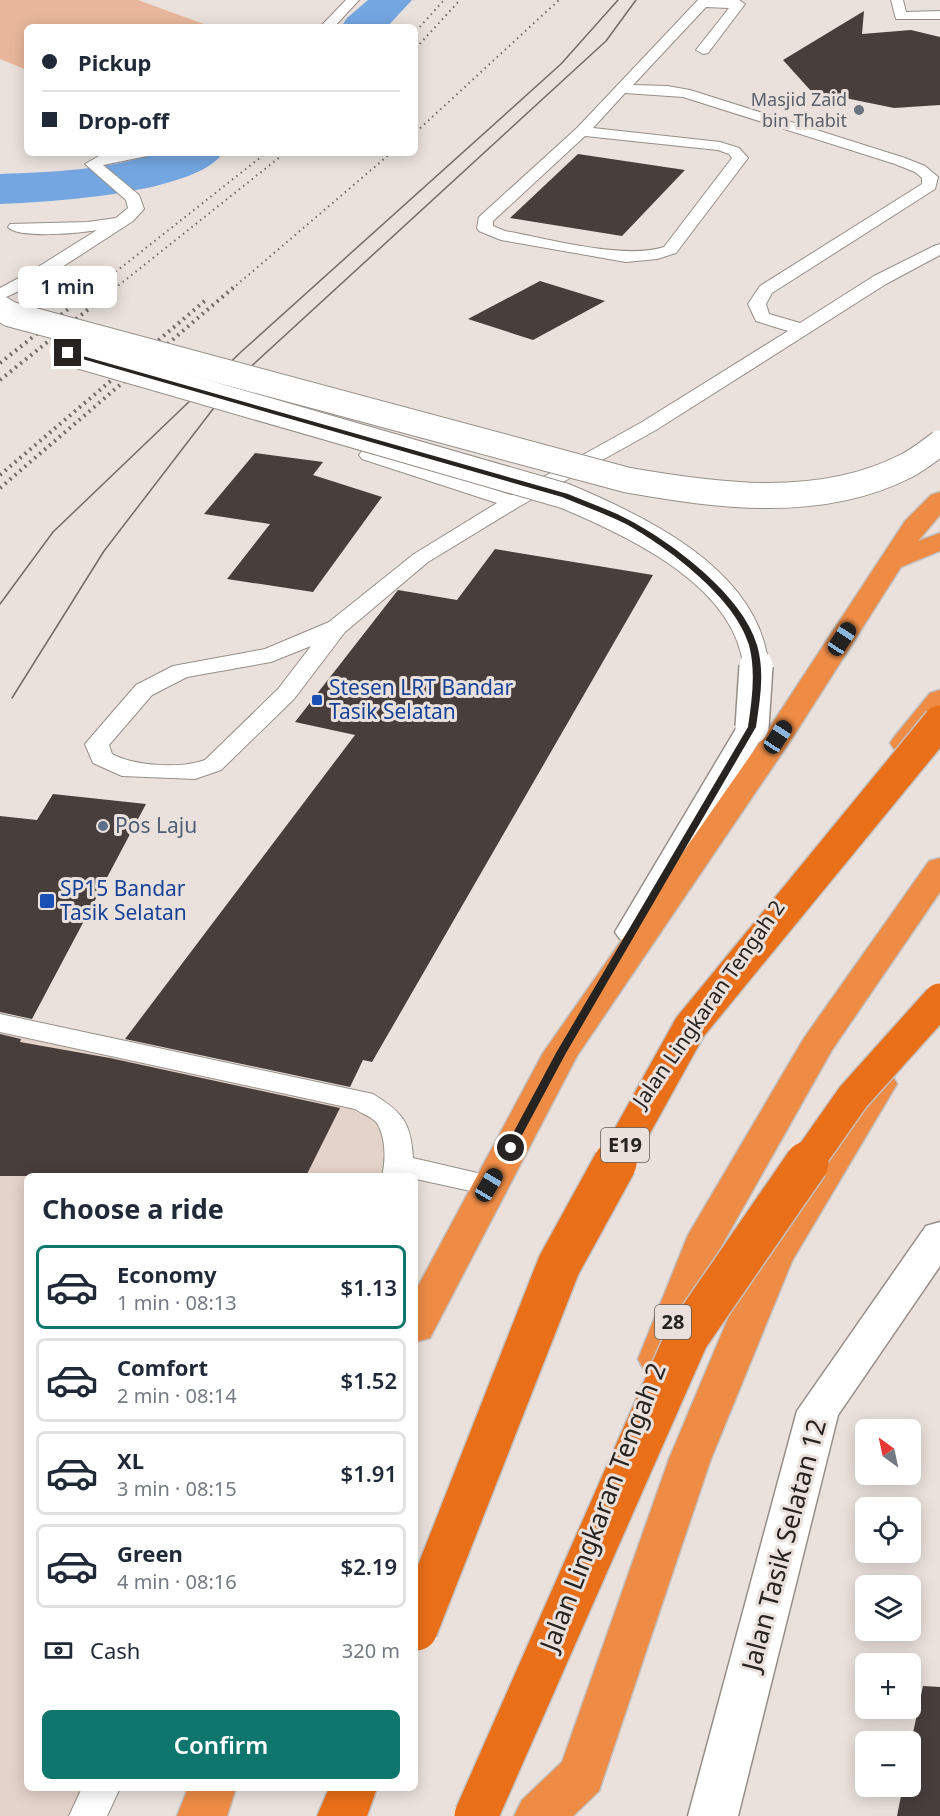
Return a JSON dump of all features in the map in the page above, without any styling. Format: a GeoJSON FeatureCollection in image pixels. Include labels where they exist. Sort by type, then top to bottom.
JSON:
{"type":"FeatureCollection","features":[{"type":"Feature","properties":{"kind":"highway"},"geometry":{"type":"LineString","coordinates":[[418,1323],[489,1185],[561,1053],[778,737],[914,527],[940,500]]}},
{"type":"Feature","properties":{"kind":"highway"},"geometry":{"type":"LineString","coordinates":[[894,561],[935,542]]}},
{"type":"Feature","properties":{"kind":"highway","name":"Jalan Lingkaran Tengah 2"},"geometry":{"type":"LineString","coordinates":[[418,1600],[590,1195],[640,1100],[750,937],[940,699]]}},
{"type":"Feature","properties":{"kind":"highway","name":"E19"},"geometry":{"type":"LineString","coordinates":[[418,1624],[559,1265],[690,1028],[940,722]]}},
{"type":"Feature","properties":{"kind":"highway","name":"Jalan Lingkaran Tengah 2"},"geometry":{"type":"LineString","coordinates":[[485,1816],[702,1245],[817,1046],[940,868]]}},
{"type":"Feature","properties":{"kind":"highway"},"geometry":{"type":"LineString","coordinates":[[540,1816],[582,1775],[690,1459],[773,1259],[940,982]]}},
{"type":"Feature","properties":{"kind":"highway"},"geometry":{"type":"LineString","coordinates":[[476,1816],[687,1337],[854,1097],[940,1000]]}},
{"type":"Feature","properties":{"kind":"highway"},"geometry":{"type":"LineString","coordinates":[[202,1816],[211,1791]]}},
{"type":"Feature","properties":{"kind":"highway"},"geometry":{"type":"LineString","coordinates":[[330,1816],[340,1791]]}},
{"type":"Feature","properties":{"kind":"highway"},"geometry":{"type":"LineString","coordinates":[[342,1816],[352,1791]]}},
{"type":"Feature","properties":{"kind":"street"},"geometry":{"type":"LineString","coordinates":[[0,308],[10,314],[627,480],[680,490],[733,495],[781,495],[822,491],[852,485],[896,470],[925,455],[940,442]]}},
{"type":"Feature","properties":{"kind":"street"},"geometry":{"type":"LineString","coordinates":[[0,333],[565,496],[627,522],[656,539],[714,585],[736,613],[753,643],[758,680],[752,727],[561,1053]]}},
{"type":"Feature","properties":{"kind":"street","name":"Jalan Tasik Selatan 12"},"geometry":{"type":"LineString","coordinates":[[713,1816],[818,1411],[940,1236]]}},
{"type":"Feature","properties":{"kind":"lane"},"geometry":{"type":"LineString","coordinates":[[330,24],[353,0]]}},
{"type":"Feature","properties":{"kind":"lane"},"geometry":{"type":"LineString","coordinates":[[897,0],[901,15],[940,15]]}},
{"type":"Feature","properties":{"kind":"lane"},"geometry":{"type":"LineString","coordinates":[[939,0],[936,3],[940,9]]}},
{"type":"Feature","properties":{"kind":"lane"},"geometry":{"type":"LineString","coordinates":[[582,131],[720,146],[734,151],[740,158],[670,250],[651,256],[626,256],[501,236],[485,228],[485,220],[582,131],[703,3],[739,4],[703,50]]}},
{"type":"Feature","properties":{"kind":"lane"},"geometry":{"type":"LineString","coordinates":[[622,89],[667,90],[685,93],[900,161],[920,169],[930,177],[930,186],[766,290],[757,303],[762,317],[802,330]]}},
{"type":"Feature","properties":{"kind":"lane"},"geometry":{"type":"LineString","coordinates":[[0,295],[36,276],[128,218],[136,209],[133,198],[93,164],[104,159],[123,156]]}},
{"type":"Feature","properties":{"kind":"lane"},"geometry":{"type":"LineString","coordinates":[[16,227],[54,229],[94,227],[128,218]]}},
{"type":"Feature","properties":{"kind":"lane"},"geometry":{"type":"LineString","coordinates":[[0,222],[39,238],[43,251],[36,276]]}},
{"type":"Feature","properties":{"kind":"lane"},"geometry":{"type":"LineString","coordinates":[[337,627],[271,655],[181,671],[144,690],[97,744],[101,758],[122,769],[195,772],[213,765],[286,694],[337,627],[421,558],[513,502],[649,426],[880,280],[940,249]]}},
{"type":"Feature","properties":{"kind":"lane"},"geometry":{"type":"LineString","coordinates":[[369,455],[513,502]]}},
{"type":"Feature","properties":{"kind":"lane"},"geometry":{"type":"LineString","coordinates":[[0,1023],[363,1101],[387,1117],[395,1135],[399,1170],[417,1173]]}},
{"type":"Feature","properties":{"kind":"lane"},"geometry":{"type":"LineString","coordinates":[[418,1173],[489,1185]]}},
{"type":"Feature","properties":{"kind":"lane"},"geometry":{"type":"LineString","coordinates":[[88,1816],[100,1791]]}},
{"type":"Feature","properties":{"kind":"shaded area"},"geometry":{"type":"Polygon","coordinates":[[[0,0],[138,0],[204,24],[24,24],[24,69],[0,59],[0,0]]]}},
{"type":"Feature","properties":{"kind":"shaded area"},"geometry":{"type":"Polygon","coordinates":[[[0,1033],[358,1109],[379,1120],[388,1165],[384,1173],[24,1173],[24,1791],[84,1791],[71,1816],[0,1816],[0,1033]]]}},
{"type":"Feature","properties":{"kind":"building"},"geometry":{"type":"Polygon","coordinates":[[[864,11],[862,34],[911,30],[940,37],[940,105],[894,108],[811,91],[783,60],[864,11]]]}},
{"type":"Feature","properties":{"kind":"building"},"geometry":{"type":"Polygon","coordinates":[[[578,154],[685,170],[622,236],[510,218],[578,154]]]}},
{"type":"Feature","properties":{"kind":"building"},"geometry":{"type":"Polygon","coordinates":[[[540,281],[605,301],[533,340],[468,319],[540,281]]]}},
{"type":"Feature","properties":{"kind":"building"},"geometry":{"type":"Polygon","coordinates":[[[255,453],[323,462],[313,475],[382,497],[313,592],[227,579],[270,524],[204,514],[255,453]]]}},
{"type":"Feature","properties":{"kind":"building"},"geometry":{"type":"Polygon","coordinates":[[[495,549],[653,575],[372,1062],[363,1060],[350,1087],[125,1039],[355,735],[295,722],[398,590],[457,600],[495,549]]]}},
{"type":"Feature","properties":{"kind":"building","name":"SP15 Bandar Tasik Selatan"},"geometry":{"type":"Polygon","coordinates":[[[53,794],[146,804],[32,1019],[0,1012],[0,816],[37,820],[53,794]]]}},
{"type":"Feature","properties":{"kind":"building"},"geometry":{"type":"Polygon","coordinates":[[[0,1034],[21,1039],[20,1042],[110,1058],[340,1108],[308,1173],[24,1173],[24,1176],[0,1176],[0,1034]]]}},
{"type":"Feature","properties":{"kind":"building"},"geometry":{"type":"Polygon","coordinates":[[[923,1686],[940,1687],[940,1816],[897,1816],[901,1797],[921,1797],[921,1731],[913,1731],[916,1719],[921,1719],[923,1686]]]}},
{"type":"Feature","properties":{"kind":"waterway"},"geometry":{"type":"LineString","coordinates":[[365,24],[392,0]]}},
{"type":"Feature","properties":{"kind":"waterway"},"geometry":{"type":"LineString","coordinates":[[0,189],[72,186],[139,175],[194,156]]}},
{"type":"Feature","properties":{"kind":"tram line"},"geometry":{"type":"LineString","coordinates":[[0,604],[53,532],[242,351],[561,64],[618,0]]}},
{"type":"Feature","properties":{"kind":"tram line"},"geometry":{"type":"LineString","coordinates":[[12,698],[104,551],[233,383],[606,41],[636,0]]}},
{"type":"Feature","properties":{"kind":"railway"},"geometry":{"type":"LineString","coordinates":[[418,29],[444,0]]}},
{"type":"Feature","properties":{"kind":"railway"},"geometry":{"type":"LineString","coordinates":[[418,46],[460,0]]}},
{"type":"Feature","properties":{"kind":"railway"},"geometry":{"type":"LineString","coordinates":[[418,130],[559,0]]}},
{"type":"Feature","properties":{"kind":"railway"},"geometry":{"type":"LineString","coordinates":[[94,289],[262,156]]}},
{"type":"Feature","properties":{"kind":"railway"},"geometry":{"type":"LineString","coordinates":[[114,289],[281,156]]}},
{"type":"Feature","properties":{"kind":"railway"},"geometry":{"type":"LineString","coordinates":[[232,289],[387,156]]}},
{"type":"Feature","properties":{"kind":"railway"},"geometry":{"type":"LineString","coordinates":[[0,363],[96,287]]}},
{"type":"Feature","properties":{"kind":"railway"},"geometry":{"type":"LineString","coordinates":[[0,380],[116,287]]}},
{"type":"Feature","properties":{"kind":"railway"},"geometry":{"type":"LineString","coordinates":[[0,488],[234,287]]}},
{"type":"Feature","properties":{"kind":"railway"},"geometry":{"type":"LineString","coordinates":[[0,475],[207,299]]}},
{"type":"Feature","properties":{"kind":"place","name":"Masjid Zaid bin Thabit"},"geometry":{"type":"Point","coordinates":[859,110]}},
{"type":"Feature","properties":{"kind":"place","name":"Stesen LRT Bandar Tasik Selatan"},"geometry":{"type":"Point","coordinates":[317,700]}},
{"type":"Feature","properties":{"kind":"place","name":"Pos Laju"},"geometry":{"type":"Point","coordinates":[103,826]}},
{"type":"Feature","properties":{"kind":"place","name":"SP15 Bandar Tasik Selatan"},"geometry":{"type":"Point","coordinates":[47,901]}},
{"type":"Feature","properties":{"kind":"route"},"geometry":{"type":"LineString","coordinates":[[68,353],[565,496],[627,522],[656,539],[714,585],[736,613],[753,643],[758,680],[752,727],[561,1053],[511,1148]]}}]}
